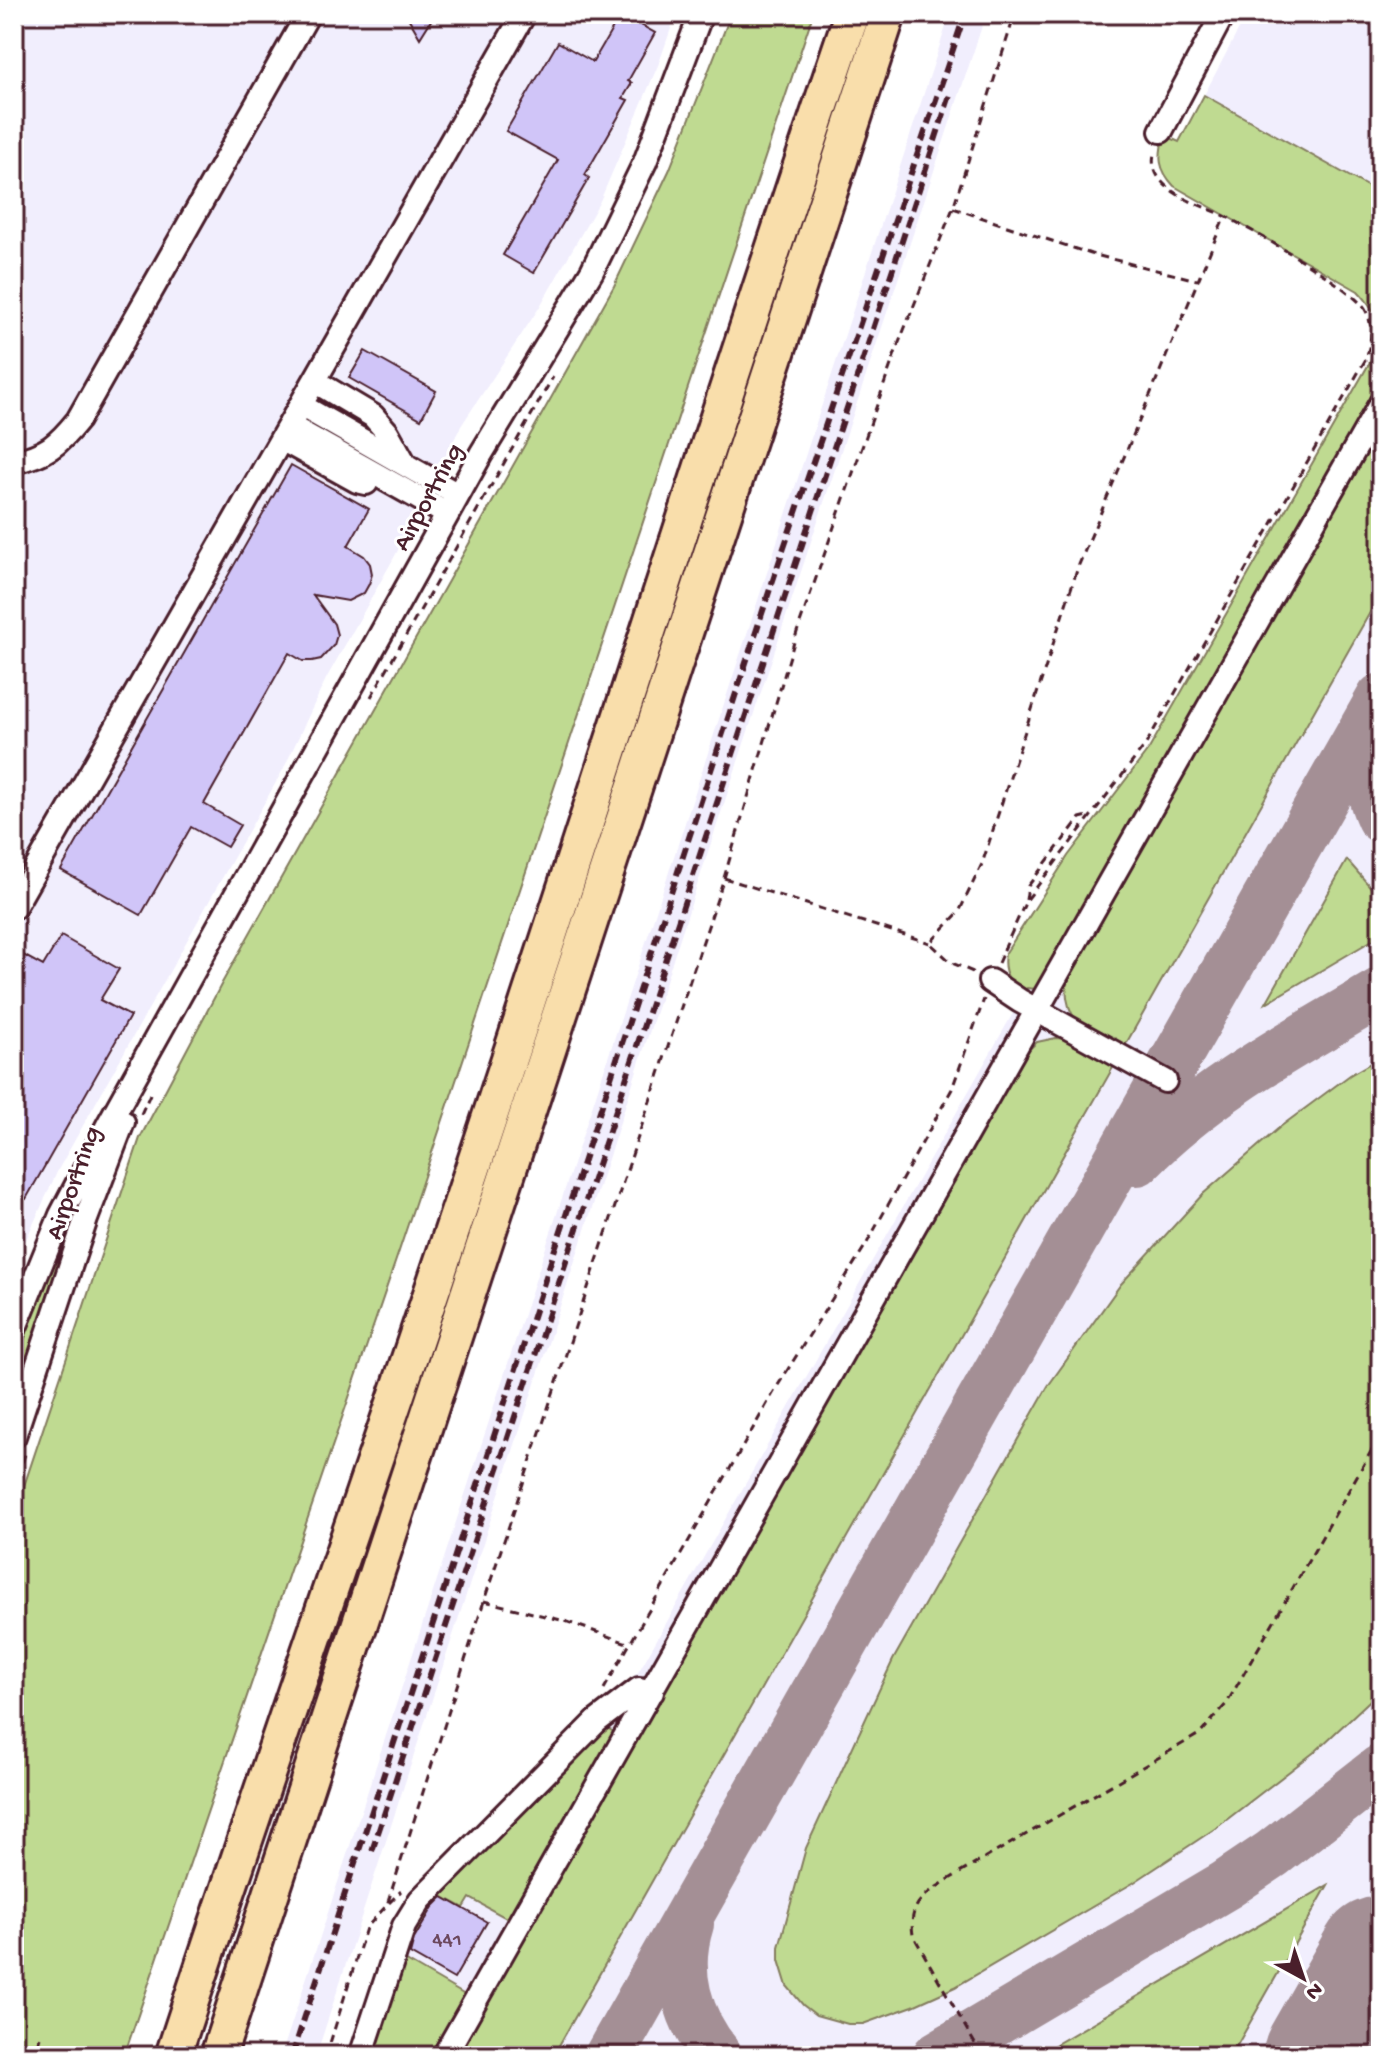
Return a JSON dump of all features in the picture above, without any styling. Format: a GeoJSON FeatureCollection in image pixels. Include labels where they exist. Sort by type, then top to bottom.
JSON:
{"type":"FeatureCollection","features":[{"type":"Feature","properties":{"kind":"highway"},"geometry":{"type":"LineString","coordinates":[[173,2056],[440,1266],[747,322],[852,14]]}},
{"type":"Feature","properties":{"kind":"highway"},"geometry":{"type":"LineString","coordinates":[[218,2056],[888,14]]}},
{"type":"Feature","properties":{"kind":"street"},"geometry":{"type":"LineString","coordinates":[[14,462],[38,456],[58,444],[78,420],[308,14]]}},
{"type":"Feature","properties":{"kind":"street"},"geometry":{"type":"LineString","coordinates":[[14,907],[524,14]]}},
{"type":"Feature","properties":{"kind":"street","name":"Airportring"},"geometry":{"type":"LineString","coordinates":[[14,1330],[61,1215],[109,1123],[453,505],[592,271],[645,162],[701,14]]}},
{"type":"Feature","properties":{"kind":"street"},"geometry":{"type":"LineString","coordinates":[[1161,131],[1223,14]]}},
{"type":"Feature","properties":{"kind":"street"},"geometry":{"type":"LineString","coordinates":[[309,394],[400,475],[453,505]]}},
{"type":"Feature","properties":{"kind":"street"},"geometry":{"type":"LineString","coordinates":[[444,2056],[1381,403]]}},
{"type":"Feature","properties":{"kind":"street"},"geometry":{"type":"LineString","coordinates":[[287,433],[357,481],[376,485],[400,475]]}},
{"type":"Feature","properties":{"kind":"street"},"geometry":{"type":"LineString","coordinates":[[990,981],[1035,1010],[1165,1081]]}},
{"type":"Feature","properties":{"kind":"street","name":"Airportring"},"geometry":{"type":"LineString","coordinates":[[21,1441],[112,1151],[181,998]]}},
{"type":"Feature","properties":{"kind":"street"},"geometry":{"type":"LineString","coordinates":[[361,2056],[404,1926],[420,1900],[597,1721],[639,1689],[652,1692]]}},
{"type":"Feature","properties":{"kind":"path"},"geometry":{"type":"LineString","coordinates":[[387,1905],[484,1601],[724,878],[797,632],[898,345],[953,208],[1015,14]]}},
{"type":"Feature","properties":{"kind":"path"},"geometry":{"type":"LineString","coordinates":[[602,1692],[775,1390],[867,1243],[952,1089],[990,981],[1026,901],[1146,744],[1366,359],[1371,326],[1365,311],[1351,294],[1289,253],[1225,216],[1174,193],[1162,182],[1153,168],[1161,131]]}},
{"type":"Feature","properties":{"kind":"path"},"geometry":{"type":"LineString","coordinates":[[953,208],[1091,254],[1197,280]]}},
{"type":"Feature","properties":{"kind":"path"},"geometry":{"type":"LineString","coordinates":[[930,943],[959,912],[982,864],[1078,567],[1225,216]]}},
{"type":"Feature","properties":{"kind":"path"},"geometry":{"type":"LineString","coordinates":[[367,704],[559,367]]}},
{"type":"Feature","properties":{"kind":"path"},"geometry":{"type":"LineString","coordinates":[[1026,901],[1028,886],[1080,818],[1092,815]]}},
{"type":"Feature","properties":{"kind":"path"},"geometry":{"type":"LineString","coordinates":[[724,878],[930,943],[952,963],[990,981]]}},
{"type":"Feature","properties":{"kind":"path"},"geometry":{"type":"LineString","coordinates":[[139,1119],[151,1092]]}},
{"type":"Feature","properties":{"kind":"path"},"geometry":{"type":"LineString","coordinates":[[982,2056],[913,1935],[910,1918],[917,1904],[951,1878],[1201,1733],[1216,1720],[1381,1434]]}},
{"type":"Feature","properties":{"kind":"path"},"geometry":{"type":"LineString","coordinates":[[14,1489],[21,1441]]}},
{"type":"Feature","properties":{"kind":"path"},"geometry":{"type":"LineString","coordinates":[[484,1601],[565,1621],[630,1644]]}},
{"type":"Feature","properties":{"kind":"path"},"geometry":{"type":"LineString","coordinates":[[326,2056],[366,1928],[406,1886]]}},
{"type":"Feature","properties":{"kind":"path"},"geometry":{"type":"LineString","coordinates":[[34,2056],[40,2037]]}},
{"type":"Feature","properties":{"kind":"shaded area"},"geometry":{"type":"Polygon","coordinates":[[[14,14],[676,14],[659,63],[600,201],[539,308],[461,426],[396,554],[326,679],[284,768],[58,1170],[14,1266],[14,14]]]}},
{"type":"Feature","properties":{"kind":"shaded area"},"geometry":{"type":"Polygon","coordinates":[[[950,14],[986,14],[707,855],[316,2056],[281,2056],[950,14]]]}},
{"type":"Feature","properties":{"kind":"shaded area"},"geometry":{"type":"Polygon","coordinates":[[[1247,14],[1381,14],[1381,282],[1169,161],[1247,14]]]}},
{"type":"Feature","properties":{"kind":"shaded area"},"geometry":{"type":"Polygon","coordinates":[[[1381,366],[1381,2056],[352,2056],[403,1908],[639,1671],[1381,366]]]}},
{"type":"Feature","properties":{"kind":"green space"},"geometry":{"type":"Polygon","coordinates":[[[731,14],[813,14],[398,1254],[124,2056],[14,2056],[14,1516],[140,1138],[222,983],[614,286],[669,171],[731,14]]]}},
{"type":"Feature","properties":{"kind":"green space"},"geometry":{"type":"Polygon","coordinates":[[[1204,95],[1381,194],[1381,384],[1036,989],[1027,988],[1025,991],[1008,976],[1005,954],[1068,856],[1149,749],[1370,362],[1377,341],[1376,316],[1358,291],[1174,186],[1169,180],[1161,162],[1164,135],[1179,142],[1204,95]]]}},
{"type":"Feature","properties":{"kind":"green space"},"geometry":{"type":"Polygon","coordinates":[[[1381,426],[1381,593],[1123,1049],[1077,1021],[1068,1002],[1067,979],[1381,426]]]}},
{"type":"Feature","properties":{"kind":"green space"},"geometry":{"type":"Polygon","coordinates":[[[1347,860],[1381,899],[1381,935],[1266,1003],[1347,860]]]}},
{"type":"Feature","properties":{"kind":"green space"},"geometry":{"type":"Polygon","coordinates":[[[1068,1039],[1115,1064],[553,2056],[454,2056],[1022,1056],[1037,1042],[1068,1039]]]}},
{"type":"Feature","properties":{"kind":"green space"},"geometry":{"type":"Polygon","coordinates":[[[1381,1057],[1381,1690],[1317,1750],[1216,1828],[1133,1883],[955,1987],[863,2024],[848,2024],[816,2015],[787,1986],[779,1960],[779,1947],[806,1848],[893,1660],[1048,1386],[1121,1284],[1203,1194],[1280,1127],[1350,1075],[1381,1057]]]}},
{"type":"Feature","properties":{"kind":"green space"},"geometry":{"type":"Polygon","coordinates":[[[91,1179],[14,1400],[14,1370],[51,1260],[91,1179]]]}},
{"type":"Feature","properties":{"kind":"green space"},"geometry":{"type":"Polygon","coordinates":[[[602,1725],[614,1732],[508,1919],[470,1898],[464,1908],[440,1895],[403,1959],[465,1995],[430,2056],[367,2056],[412,1920],[602,1725]]]}},
{"type":"Feature","properties":{"kind":"green space"},"geometry":{"type":"Polygon","coordinates":[[[1328,1885],[1231,2056],[1036,2056],[1328,1885]]]}},
{"type":"Feature","properties":{"kind":"building"},"geometry":{"type":"Polygon","coordinates":[[[406,14],[435,14],[420,38],[406,14]]]}},
{"type":"Feature","properties":{"kind":"building"},"geometry":{"type":"Polygon","coordinates":[[[621,14],[655,33],[628,81],[632,83],[623,98],[628,100],[585,175],[589,178],[534,273],[503,255],[558,160],[506,131],[558,42],[593,62],[621,14]]]}},
{"type":"Feature","properties":{"kind":"building"},"geometry":{"type":"Polygon","coordinates":[[[365,351],[436,391],[421,419],[349,378],[365,351]]]}},
{"type":"Feature","properties":{"kind":"building"},"geometry":{"type":"Polygon","coordinates":[[[291,465],[369,509],[348,546],[370,564],[372,574],[369,584],[364,593],[348,601],[313,595],[334,624],[337,635],[334,645],[321,659],[312,661],[303,661],[289,653],[204,804],[240,825],[227,847],[191,827],[141,915],[61,870],[291,465]]]}},
{"type":"Feature","properties":{"kind":"building"},"geometry":{"type":"Polygon","coordinates":[[[61,936],[119,969],[100,1000],[130,1016],[26,1199],[14,1192],[14,950],[43,966],[61,936]]]}},
{"type":"Feature","properties":{"kind":"building"},"geometry":{"type":"Polygon","coordinates":[[[443,1897],[487,1922],[454,1979],[410,1954],[414,1939],[433,1907],[443,1897]]]}},
{"type":"Feature","properties":{"kind":"taxiway"},"geometry":{"type":"LineString","coordinates":[[609,2056],[1381,698]]}},
{"type":"Feature","properties":{"kind":"taxiway"},"geometry":{"type":"LineString","coordinates":[[1373,722],[1369,771],[1381,818]]}},
{"type":"Feature","properties":{"kind":"taxiway"},"geometry":{"type":"LineString","coordinates":[[1137,1161],[1222,1089],[1381,992]]}},
{"type":"Feature","properties":{"kind":"taxiway"},"geometry":{"type":"LineString","coordinates":[[937,2056],[1226,1885],[1272,1854],[1381,1769]]}},
{"type":"Feature","properties":{"kind":"taxiway"},"geometry":{"type":"LineString","coordinates":[[689,1924],[683,1959],[686,1994],[698,2026],[718,2056]]}},
{"type":"Feature","properties":{"kind":"runway"},"geometry":{"type":"LineString","coordinates":[[1325,2056],[1381,1958]]}},
{"type":"Feature","properties":{"kind":"railway"},"geometry":{"type":"LineString","coordinates":[[292,2056],[770,589],[965,14]]}},
{"type":"Feature","properties":{"kind":"railway"},"geometry":{"type":"LineString","coordinates":[[372,1851],[951,92]]}}]}
